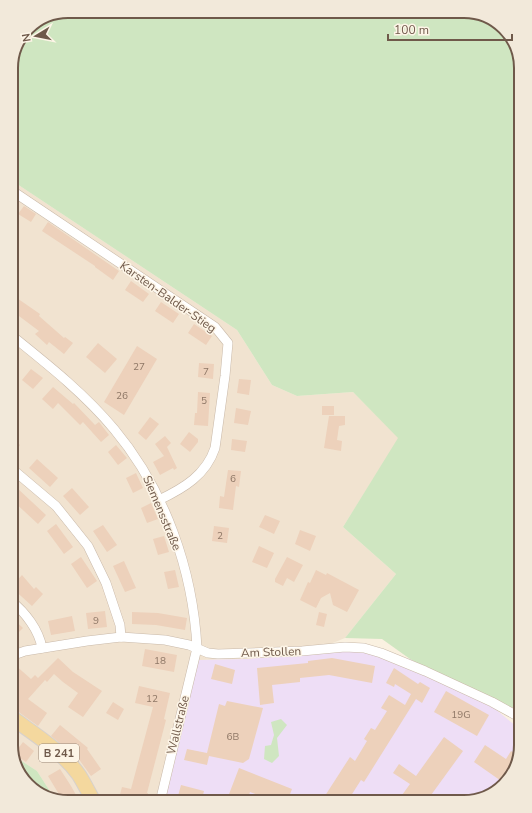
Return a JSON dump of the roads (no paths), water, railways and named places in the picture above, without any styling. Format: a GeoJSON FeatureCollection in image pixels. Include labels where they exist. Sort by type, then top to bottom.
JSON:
{"type":"FeatureCollection","features":[{"type":"Feature","properties":{"kind":"main road","name":"B 241"},"geometry":{"type":"LineString","coordinates":[[18,722],[60,754],[78,774],[90,795]]}},
{"type":"Feature","properties":{"kind":"street","name":"Karsten-Balder-Stieg"},"geometry":{"type":"LineString","coordinates":[[18,195],[215,328],[228,343],[215,448],[212,458],[200,474],[184,486],[159,500]]}},
{"type":"Feature","properties":{"kind":"street","name":"Siemensstraße"},"geometry":{"type":"LineString","coordinates":[[18,341],[66,380],[101,414],[134,454],[159,500],[176,539],[185,572],[196,630],[197,648]]}},
{"type":"Feature","properties":{"kind":"street"},"geometry":{"type":"LineString","coordinates":[[18,474],[56,506],[72,524],[88,546],[106,583],[120,626],[121,637]]}},
{"type":"Feature","properties":{"kind":"street"},"geometry":{"type":"LineString","coordinates":[[18,609],[39,634],[42,648]]}},
{"type":"Feature","properties":{"kind":"street","name":"Am Stollen"},"geometry":{"type":"LineString","coordinates":[[18,653],[42,648],[121,637],[165,640],[197,648],[208,653],[218,654],[302,651],[345,647],[364,648],[381,653],[425,671],[488,700],[514,714]]}},
{"type":"Feature","properties":{"kind":"street","name":"Wallstraße"},"geometry":{"type":"LineString","coordinates":[[162,795],[197,648]]}}]}
